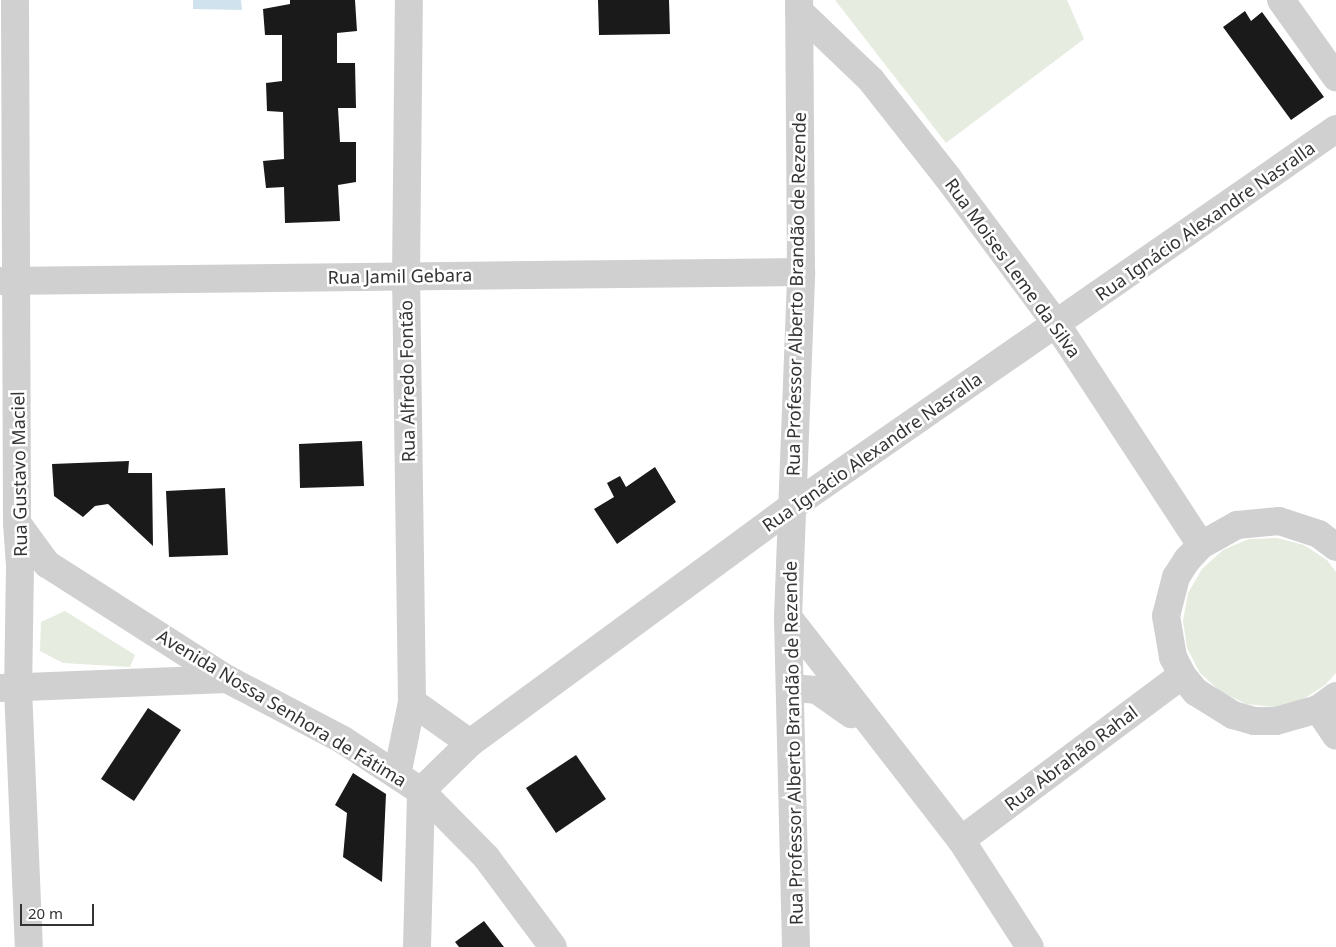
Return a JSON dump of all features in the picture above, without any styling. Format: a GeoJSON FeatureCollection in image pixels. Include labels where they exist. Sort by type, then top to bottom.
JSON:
{"type":"FeatureCollection","features":[{"type":"Feature","properties":{"kind":"street","name":"Rua Gustavo Maciel"},"geometry":{"type":"LineString","coordinates":[[15,0],[8,281],[9,688],[29,947]]}},
{"type":"Feature","properties":{"kind":"street","name":"Rua Alfredo Fontão"},"geometry":{"type":"LineString","coordinates":[[397,775],[412,702],[406,276],[409,0]]}},
{"type":"Feature","properties":{"kind":"street"},"geometry":{"type":"LineString","coordinates":[[1280,0],[1336,76]]}},
{"type":"Feature","properties":{"kind":"street","name":"Rua Professor Alberto Brandão de Rezende"},"geometry":{"type":"LineString","coordinates":[[796,947],[788,617],[801,272],[799,6]]}},
{"type":"Feature","properties":{"kind":"street","name":"Rua Moises Leme da Silva"},"geometry":{"type":"LineString","coordinates":[[799,6],[871,80],[1057,325],[1201,545]]}},
{"type":"Feature","properties":{"kind":"street","name":"Rua Ignácio Alexandre Nasralla"},"geometry":{"type":"LineString","coordinates":[[421,791],[470,743],[793,506],[1057,325],[1336,129]]}},
{"type":"Feature","properties":{"kind":"street","name":"Rua Jamil Gebara"},"geometry":{"type":"LineString","coordinates":[[8,281],[801,272]]}},
{"type":"Feature","properties":{"kind":"street","name":"Avenida Nossa Senhora de Fátima"},"geometry":{"type":"LineString","coordinates":[[8,518],[47,564],[227,679],[343,740],[421,791],[486,857],[553,947]]}},
{"type":"Feature","properties":{"kind":"street"},"geometry":{"type":"LineString","coordinates":[[1336,547],[1319,534],[1279,521],[1237,525],[1201,545],[1176,577],[1166,616],[1173,656],[1182,675],[1196,692],[1213,706],[1254,721],[1290,718],[1327,702],[1336,736]]}},
{"type":"Feature","properties":{"kind":"street"},"geometry":{"type":"LineString","coordinates":[[10,560],[47,564]]}},
{"type":"Feature","properties":{"kind":"street"},"geometry":{"type":"LineString","coordinates":[[788,617],[961,840],[1030,947]]}},
{"type":"Feature","properties":{"kind":"street","name":"Rua Abrahão Rahal"},"geometry":{"type":"LineString","coordinates":[[961,840],[1182,675]]}},
{"type":"Feature","properties":{"kind":"street"},"geometry":{"type":"LineString","coordinates":[[9,688],[227,679]]}},
{"type":"Feature","properties":{"kind":"street"},"geometry":{"type":"LineString","coordinates":[[790,688],[804,686],[826,694],[873,728]]}},
{"type":"Feature","properties":{"kind":"street"},"geometry":{"type":"LineString","coordinates":[[412,702],[470,743]]}},
{"type":"Feature","properties":{"kind":"street"},"geometry":{"type":"LineString","coordinates":[[417,947],[421,791]]}},
{"type":"Feature","properties":{"kind":"shaded area"},"geometry":{"type":"Polygon","coordinates":[[[835,0],[1067,0],[1084,39],[946,143],[835,0]]]}},
{"type":"Feature","properties":{"kind":"shaded area"},"geometry":{"type":"Polygon","coordinates":[[[1277,538],[1304,545],[1327,560],[1336,572],[1336,673],[1325,685],[1302,700],[1275,707],[1246,704],[1221,692],[1200,673],[1187,648],[1183,621],[1188,593],[1202,569],[1223,550],[1249,539],[1277,538]]]}},
{"type":"Feature","properties":{"kind":"shaded area"},"geometry":{"type":"Polygon","coordinates":[[[65,611],[135,655],[130,667],[63,663],[40,651],[41,622],[65,611]]]}},
{"type":"Feature","properties":{"kind":"water"},"geometry":{"type":"Polygon","coordinates":[[[193,0],[241,0],[242,10],[193,9],[193,0]]]}},
{"type":"Feature","properties":{"kind":"building"},"geometry":{"type":"Polygon","coordinates":[[[290,0],[355,0],[357,31],[337,33],[337,63],[355,63],[356,108],[338,108],[340,142],[356,142],[356,182],[338,185],[340,221],[285,223],[284,187],[266,188],[263,161],[284,159],[283,112],[267,111],[266,83],[282,81],[282,35],[265,35],[263,9],[290,4],[290,0]]]}},
{"type":"Feature","properties":{"kind":"building"},"geometry":{"type":"Polygon","coordinates":[[[598,0],[669,0],[670,34],[599,35],[598,0]]]}},
{"type":"Feature","properties":{"kind":"building"},"geometry":{"type":"Polygon","coordinates":[[[1245,11],[1251,21],[1262,12],[1324,97],[1291,120],[1223,27],[1245,11]]]}},
{"type":"Feature","properties":{"kind":"building"},"geometry":{"type":"Polygon","coordinates":[[[362,441],[364,486],[300,488],[299,444],[362,441]]]}},
{"type":"Feature","properties":{"kind":"building"},"geometry":{"type":"Polygon","coordinates":[[[129,461],[128,473],[152,473],[153,546],[108,504],[95,506],[83,517],[54,496],[52,464],[129,461]]]}},
{"type":"Feature","properties":{"kind":"building"},"geometry":{"type":"Polygon","coordinates":[[[655,467],[676,502],[617,544],[594,509],[614,497],[607,483],[620,476],[626,487],[655,467]]]}},
{"type":"Feature","properties":{"kind":"building"},"geometry":{"type":"Polygon","coordinates":[[[225,488],[228,555],[169,557],[166,491],[225,488]]]}},
{"type":"Feature","properties":{"kind":"building"},"geometry":{"type":"Polygon","coordinates":[[[148,708],[181,730],[134,801],[101,779],[148,708]]]}},
{"type":"Feature","properties":{"kind":"building"},"geometry":{"type":"Polygon","coordinates":[[[576,755],[606,799],[556,833],[526,788],[576,755]]]}},
{"type":"Feature","properties":{"kind":"building"},"geometry":{"type":"Polygon","coordinates":[[[353,773],[386,794],[382,882],[343,857],[347,813],[335,805],[353,773]]]}},
{"type":"Feature","properties":{"kind":"building"},"geometry":{"type":"Polygon","coordinates":[[[484,921],[504,947],[459,947],[455,942],[484,921]]]}}]}
